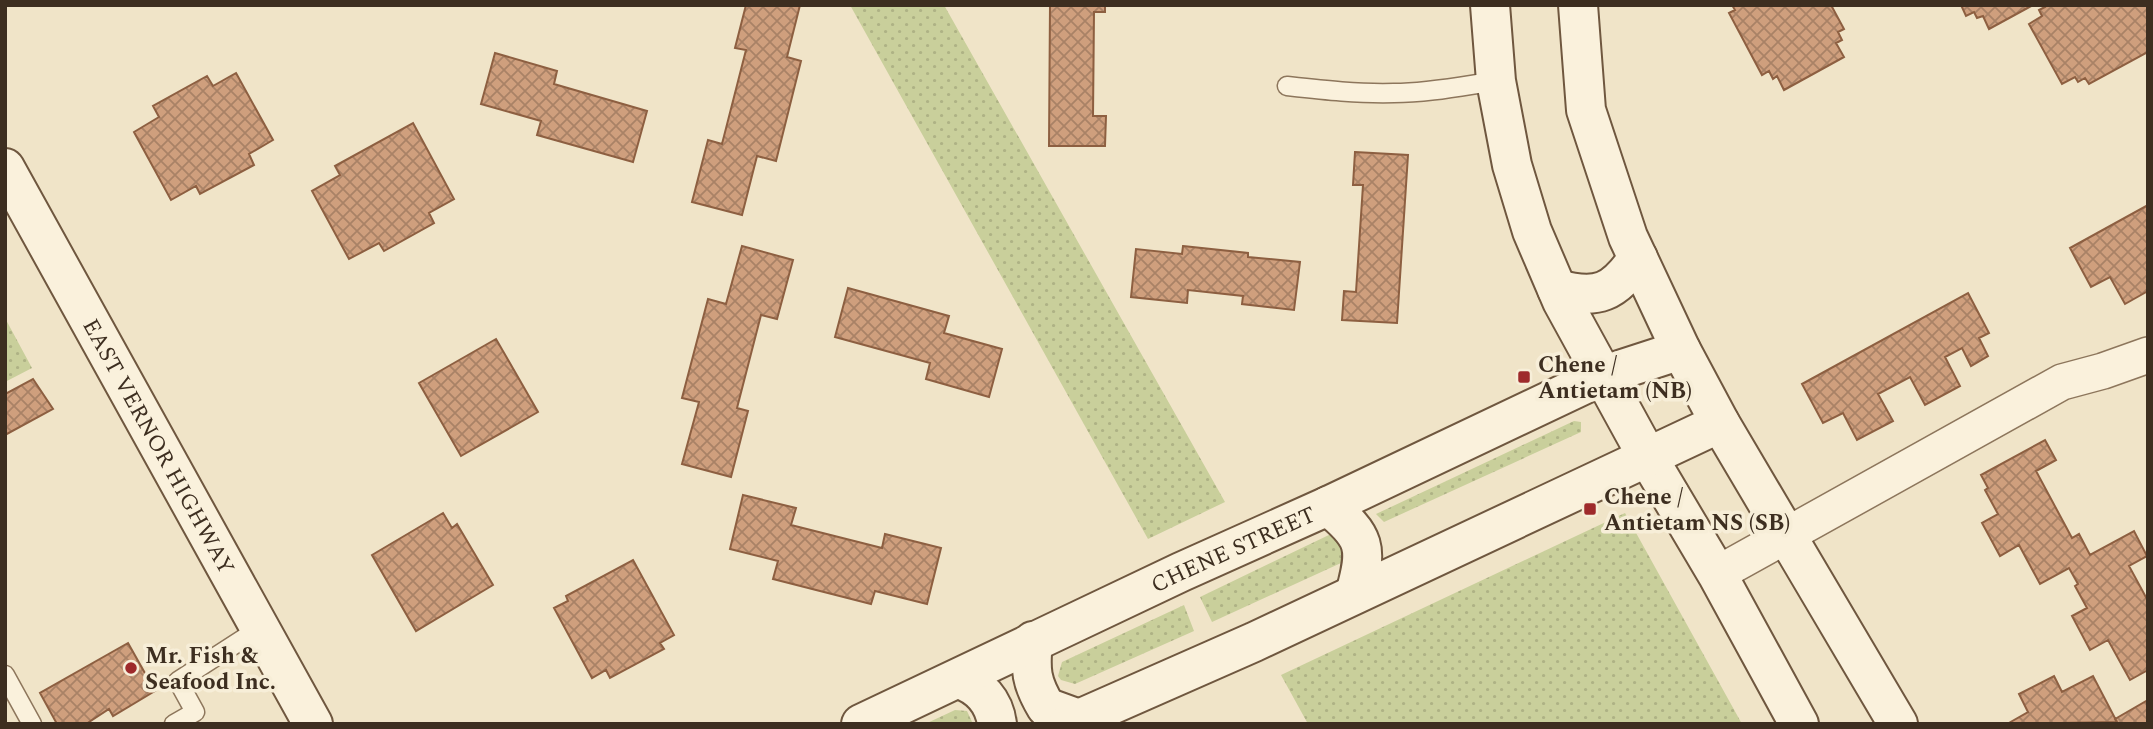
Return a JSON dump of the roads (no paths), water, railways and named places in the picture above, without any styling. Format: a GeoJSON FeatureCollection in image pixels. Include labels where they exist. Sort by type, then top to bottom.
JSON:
{"type":"FeatureCollection","features":[{"type":"Feature","properties":{"kind":"street"},"geometry":{"type":"LineString","coordinates":[[1490,5],[1496,81],[1512,165],[1532,232],[1557,289],[1647,456],[1717,574],[1799,724]]}},
{"type":"Feature","properties":{"kind":"street"},"geometry":{"type":"LineString","coordinates":[[1578,5],[1586,110],[1628,237],[1681,350],[1720,423],[1898,724]]}},
{"type":"Feature","properties":{"kind":"street","name":"EAST VERNOR HIGHWAY"},"geometry":{"type":"LineString","coordinates":[[5,168],[313,724]]}},
{"type":"Feature","properties":{"kind":"street"},"geometry":{"type":"LineString","coordinates":[[1557,289],[1583,296],[1611,288],[1626,275],[1638,258]]}},
{"type":"Feature","properties":{"kind":"street","name":"CHENE STREET"},"geometry":{"type":"LineString","coordinates":[[862,724],[1604,375],[1681,350]]}},
{"type":"Feature","properties":{"kind":"street"},"geometry":{"type":"LineString","coordinates":[[1717,574],[2062,382],[2148,355]]}},
{"type":"Feature","properties":{"kind":"street"},"geometry":{"type":"LineString","coordinates":[[1034,641],[1030,669],[1035,689],[1046,708],[1073,721],[1355,594],[1720,423]]}},
{"type":"Feature","properties":{"kind":"street"},"geometry":{"type":"LineString","coordinates":[[1328,506],[1350,523],[1361,538],[1363,566],[1355,594]]}},
{"type":"Feature","properties":{"kind":"street"},"geometry":{"type":"LineString","coordinates":[[959,679],[974,684],[985,695],[995,713],[997,724]]}},
{"type":"Feature","properties":{"kind":"lane"},"geometry":{"type":"LineString","coordinates":[[1287,86],[1348,93],[1396,93],[1450,89],[1496,81]]}},
{"type":"Feature","properties":{"kind":"lane"},"geometry":{"type":"LineString","coordinates":[[174,724],[194,712],[178,681],[260,628]]}},
{"type":"Feature","properties":{"kind":"lane"},"geometry":{"type":"LineString","coordinates":[[5,675],[32,724]]}},
{"type":"Feature","properties":{"kind":"place","name":"Chene / Antietam (NB)"},"geometry":{"type":"Point","coordinates":[1524,377]}},
{"type":"Feature","properties":{"kind":"place","name":"Chene / Antietam NS (SB)"},"geometry":{"type":"Point","coordinates":[1590,509]}},
{"type":"Feature","properties":{"kind":"place","name":"Mr. Fish & Seafood Inc."},"geometry":{"type":"Point","coordinates":[131,668]}}]}
